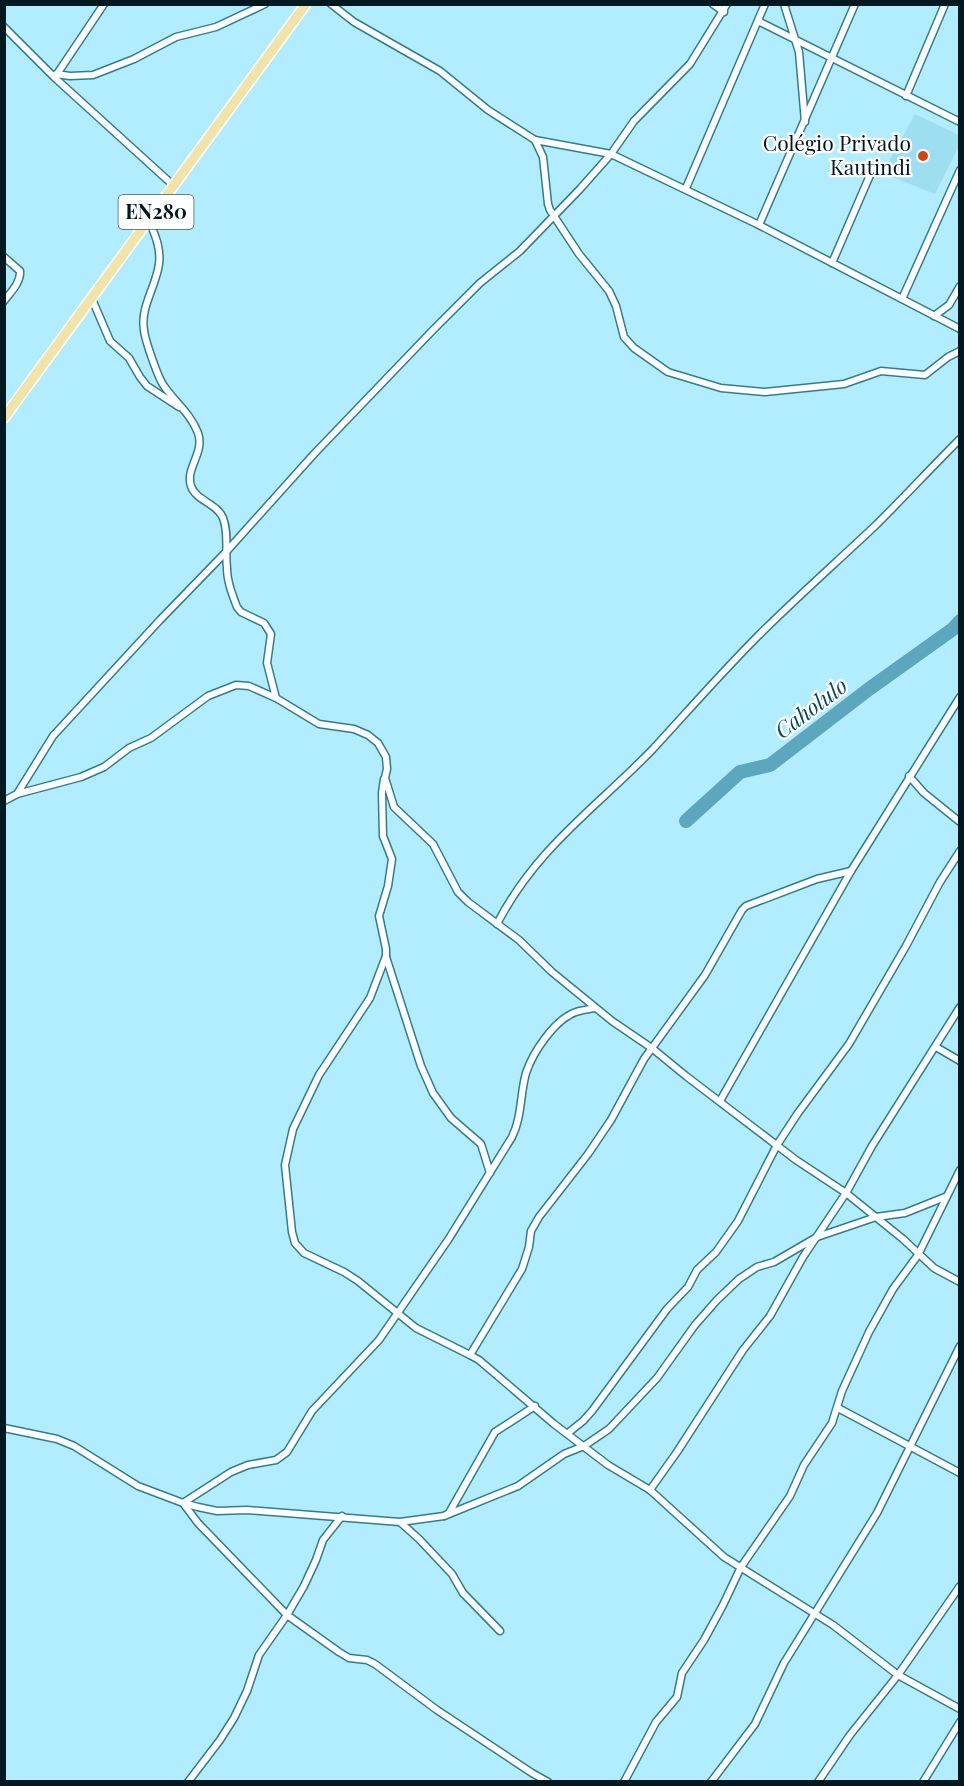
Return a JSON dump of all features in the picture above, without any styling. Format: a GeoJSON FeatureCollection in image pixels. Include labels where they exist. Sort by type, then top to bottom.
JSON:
{"type":"FeatureCollection","features":[{"type":"Feature","properties":{"kind":"main road","name":"EN280"},"geometry":{"type":"LineString","coordinates":[[4,418],[306,4]]}},
{"type":"Feature","properties":{"kind":"street"},"geometry":{"type":"LineString","coordinates":[[55,76],[104,4]]}},
{"type":"Feature","properties":{"kind":"street"},"geometry":{"type":"LineString","coordinates":[[55,76],[93,75],[134,59],[176,37],[216,27],[266,4]]}},
{"type":"Feature","properties":{"kind":"street"},"geometry":{"type":"LineString","coordinates":[[331,4],[354,22],[441,71],[488,110],[535,140],[611,154],[686,188],[960,329]]}},
{"type":"Feature","properties":{"kind":"street"},"geometry":{"type":"LineString","coordinates":[[714,4],[724,12]]}},
{"type":"Feature","properties":{"kind":"street"},"geometry":{"type":"LineString","coordinates":[[17,794],[53,735],[226,552],[314,454],[433,330],[480,283],[520,251],[611,154],[634,121],[690,64],[727,4]]}},
{"type":"Feature","properties":{"kind":"street"},"geometry":{"type":"LineString","coordinates":[[686,188],[765,4]]}},
{"type":"Feature","properties":{"kind":"street"},"geometry":{"type":"LineString","coordinates":[[784,4],[799,52],[805,122]]}},
{"type":"Feature","properties":{"kind":"street"},"geometry":{"type":"LineString","coordinates":[[759,225],[855,4]]}},
{"type":"Feature","properties":{"kind":"street"},"geometry":{"type":"LineString","coordinates":[[906,96],[945,4]]}},
{"type":"Feature","properties":{"kind":"street"},"geometry":{"type":"LineString","coordinates":[[758,21],[960,122]]}},
{"type":"Feature","properties":{"kind":"street"},"geometry":{"type":"LineString","coordinates":[[4,27],[174,186]]}},
{"type":"Feature","properties":{"kind":"street"},"geometry":{"type":"LineString","coordinates":[[535,140],[543,157],[548,204],[554,217],[579,254],[609,291],[616,306],[624,337],[646,358],[668,372],[721,388],[765,392],[844,384],[881,371],[925,375],[948,357],[960,351]]}},
{"type":"Feature","properties":{"kind":"street"},"geometry":{"type":"LineString","coordinates":[[832,263],[874,166]]}},
{"type":"Feature","properties":{"kind":"street"},"geometry":{"type":"LineString","coordinates":[[902,299],[960,170]]}},
{"type":"Feature","properties":{"kind":"street"},"geometry":{"type":"LineString","coordinates":[[149,220],[158,242],[159,265],[147,300],[143,329],[160,380],[185,410],[199,435],[198,458],[191,471],[191,486],[197,494],[220,512],[226,526],[228,580],[237,607],[241,612],[264,623],[271,634],[267,663],[276,698]]}},
{"type":"Feature","properties":{"kind":"street"},"geometry":{"type":"LineString","coordinates":[[4,256],[21,271],[21,274],[17,284],[4,301]]}},
{"type":"Feature","properties":{"kind":"street"},"geometry":{"type":"LineString","coordinates":[[934,316],[949,305],[960,286]]}},
{"type":"Feature","properties":{"kind":"street"},"geometry":{"type":"LineString","coordinates":[[92,299],[110,341],[129,358],[140,377],[159,395],[185,410]]}},
{"type":"Feature","properties":{"kind":"street"},"geometry":{"type":"LineString","coordinates":[[497,924],[504,909],[544,854],[579,817],[615,786],[760,634],[879,522],[960,439]]}},
{"type":"Feature","properties":{"kind":"street"},"geometry":{"type":"LineString","coordinates":[[4,801],[17,794],[81,777],[104,767],[129,748],[151,738],[208,696],[236,685],[249,686],[276,698],[319,724],[328,727],[344,727],[368,735],[378,743],[386,757],[382,826],[383,836],[392,859],[392,869],[379,916],[387,949],[386,956],[370,998],[343,1036],[306,1099],[292,1130],[285,1165],[292,1233],[299,1249],[310,1257],[344,1272],[429,1336],[470,1354],[608,1465],[650,1490],[724,1557],[833,1625],[898,1675],[960,1709]]}},
{"type":"Feature","properties":{"kind":"street"},"geometry":{"type":"LineString","coordinates":[[720,1101],[851,871],[960,697]]}},
{"type":"Feature","properties":{"kind":"street"},"geometry":{"type":"LineString","coordinates":[[909,777],[924,793],[960,822]]}},
{"type":"Feature","properties":{"kind":"street"},"geometry":{"type":"LineString","coordinates":[[385,778],[394,807],[433,844],[458,892],[519,940],[552,972],[595,1008],[653,1049],[777,1145],[846,1193],[903,1239],[934,1268],[960,1282]]}},
{"type":"Feature","properties":{"kind":"street"},"geometry":{"type":"LineString","coordinates":[[568,1433],[592,1411],[668,1309],[688,1287],[697,1270],[726,1239],[738,1221],[777,1145],[849,1044],[960,850]]}},
{"type":"Feature","properties":{"kind":"street"},"geometry":{"type":"LineString","coordinates":[[470,1354],[522,1269],[531,1231],[538,1217],[588,1154],[611,1120],[644,1059],[705,975],[741,910],[746,906],[817,879],[851,871]]}},
{"type":"Feature","properties":{"kind":"street"},"geometry":{"type":"LineString","coordinates":[[386,956],[421,1066],[433,1093],[451,1118],[481,1144],[490,1173]]}},
{"type":"Feature","properties":{"kind":"street"},"geometry":{"type":"LineString","coordinates":[[650,1490],[743,1350],[770,1316],[863,1166],[872,1146],[960,1007]]}},
{"type":"Feature","properties":{"kind":"street"},"geometry":{"type":"LineString","coordinates":[[183,1503],[231,1472],[248,1465],[276,1460],[286,1452],[312,1412],[337,1383],[370,1352],[448,1240],[517,1126],[526,1073],[541,1044],[567,1017],[575,1012],[595,1008]]}},
{"type":"Feature","properties":{"kind":"street"},"geometry":{"type":"LineString","coordinates":[[936,1047],[960,1062]]}},
{"type":"Feature","properties":{"kind":"street"},"geometry":{"type":"LineString","coordinates":[[624,1782],[656,1722],[677,1697],[682,1673],[704,1640],[741,1567],[790,1496],[804,1466],[832,1424],[842,1391],[869,1332],[893,1288],[918,1255],[960,1170]]}},
{"type":"Feature","properties":{"kind":"street"},"geometry":{"type":"LineString","coordinates":[[4,1428],[66,1443],[138,1486],[183,1503],[217,1510],[342,1516],[400,1522],[444,1516],[518,1486],[564,1454],[584,1446],[609,1430],[657,1378],[695,1325],[717,1300],[757,1267],[774,1262],[817,1237],[876,1218],[904,1212],[945,1197]]}},
{"type":"Feature","properties":{"kind":"street"},"geometry":{"type":"LineString","coordinates":[[711,1782],[755,1724],[784,1663],[876,1513],[960,1346]]}},
{"type":"Feature","properties":{"kind":"street"},"geometry":{"type":"LineString","coordinates":[[444,1516],[454,1505],[495,1432],[524,1415],[534,1406]]}},
{"type":"Feature","properties":{"kind":"street"},"geometry":{"type":"LineString","coordinates":[[838,1408],[960,1473]]}},
{"type":"Feature","properties":{"kind":"street"},"geometry":{"type":"LineString","coordinates":[[183,1503],[198,1523],[288,1615],[349,1658],[367,1660],[375,1664],[438,1710],[548,1782]]}},
{"type":"Feature","properties":{"kind":"street"},"geometry":{"type":"LineString","coordinates":[[188,1782],[215,1748],[234,1718],[247,1691],[259,1655],[288,1615],[304,1586],[323,1540],[342,1516]]}},
{"type":"Feature","properties":{"kind":"street"},"geometry":{"type":"LineString","coordinates":[[400,1522],[452,1574],[464,1593],[500,1631]]}},
{"type":"Feature","properties":{"kind":"street"},"geometry":{"type":"LineString","coordinates":[[818,1782],[850,1735],[898,1675],[960,1586]]}},
{"type":"Feature","properties":{"kind":"street"},"geometry":{"type":"LineString","coordinates":[[923,1782],[960,1722]]}},
{"type":"Feature","properties":{"kind":"shaded area","name":"Colégio Privado Kautindi"},"geometry":{"type":"Polygon","coordinates":[[[915,114],[959,135],[959,146],[935,194],[885,174],[887,165],[915,114]]]}},
{"type":"Feature","properties":{"kind":"waterway","name":"Caholulo"},"geometry":{"type":"LineString","coordinates":[[686,821],[740,772],[770,765],[869,689],[953,629],[960,621]]}},
{"type":"Feature","properties":{"kind":"place","name":"Colégio Privado Kautindi"},"geometry":{"type":"Point","coordinates":[923,156]}}]}
